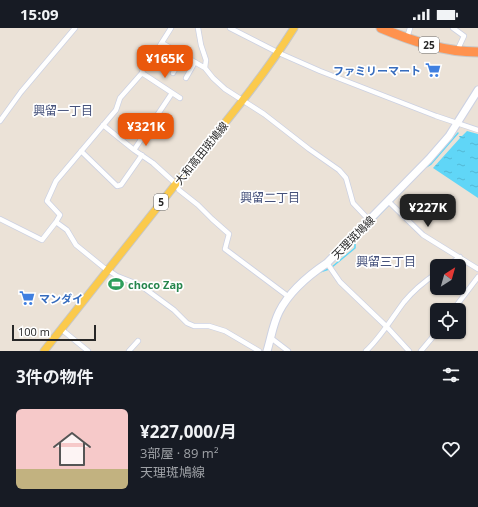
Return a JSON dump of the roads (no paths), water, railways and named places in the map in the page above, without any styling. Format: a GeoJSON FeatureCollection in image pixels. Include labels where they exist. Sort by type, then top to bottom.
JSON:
{"type":"FeatureCollection","features":[{"type":"Feature","properties":{"kind":"highway","name":"25"},"geometry":{"type":"LineString","coordinates":[[381,28],[407,38],[447,50],[478,52]]}},
{"type":"Feature","properties":{"kind":"main road","name":"大和高田斑鳩線"},"geometry":{"type":"LineString","coordinates":[[44,351],[214,138],[279,53],[294,28]]}},
{"type":"Feature","properties":{"kind":"main road","name":"天理斑鳩線"},"geometry":{"type":"LineString","coordinates":[[267,351],[279,311],[289,297],[310,274],[328,265],[369,220],[390,203],[449,136],[478,90]]}},
{"type":"Feature","properties":{"kind":"street"},"geometry":{"type":"LineString","coordinates":[[0,121],[21,92],[75,28]]}},
{"type":"Feature","properties":{"kind":"street"},"geometry":{"type":"LineString","coordinates":[[0,218],[42,240],[56,222],[60,214],[47,201],[56,181],[116,110],[120,98],[142,73],[144,66],[162,43],[171,28]]}},
{"type":"Feature","properties":{"kind":"street"},"geometry":{"type":"LineString","coordinates":[[198,28],[201,45],[206,60],[205,68]]}},
{"type":"Feature","properties":{"kind":"street"},"geometry":{"type":"LineString","coordinates":[[230,28],[279,53],[320,70],[457,124],[478,130]]}},
{"type":"Feature","properties":{"kind":"street"},"geometry":{"type":"LineString","coordinates":[[407,38],[410,28]]}},
{"type":"Feature","properties":{"kind":"street"},"geometry":{"type":"LineString","coordinates":[[453,28],[464,36],[458,51]]}},
{"type":"Feature","properties":{"kind":"street"},"geometry":{"type":"LineString","coordinates":[[162,43],[205,68],[225,89],[264,114],[339,170],[346,178],[353,203],[369,220]]}},
{"type":"Feature","properties":{"kind":"street"},"geometry":{"type":"LineString","coordinates":[[173,73],[183,55]]}},
{"type":"Feature","properties":{"kind":"street"},"geometry":{"type":"LineString","coordinates":[[186,78],[195,62]]}},
{"type":"Feature","properties":{"kind":"street"},"geometry":{"type":"LineString","coordinates":[[142,73],[180,98]]}},
{"type":"Feature","properties":{"kind":"street"},"geometry":{"type":"LineString","coordinates":[[134,150],[172,92]]}},
{"type":"Feature","properties":{"kind":"street"},"geometry":{"type":"LineString","coordinates":[[103,124],[134,150],[153,163],[176,184],[179,190],[198,205],[229,234],[225,249],[289,297]]}},
{"type":"Feature","properties":{"kind":"street"},"geometry":{"type":"LineString","coordinates":[[81,151],[117,186],[120,185],[142,155]]}},
{"type":"Feature","properties":{"kind":"street"},"geometry":{"type":"LineString","coordinates":[[390,203],[423,235],[460,257],[478,270]]}},
{"type":"Feature","properties":{"kind":"street"},"geometry":{"type":"LineString","coordinates":[[56,222],[67,230],[76,245],[108,270],[116,276],[140,285],[174,310],[187,322],[194,326],[209,326],[225,331],[259,351]]}},
{"type":"Feature","properties":{"kind":"street"},"geometry":{"type":"LineString","coordinates":[[328,265],[340,282],[387,327],[409,351]]}},
{"type":"Feature","properties":{"kind":"street"},"geometry":{"type":"LineString","coordinates":[[458,303],[478,277]]}},
{"type":"Feature","properties":{"kind":"street"},"geometry":{"type":"LineString","coordinates":[[366,351],[387,327],[405,301],[430,278]]}},
{"type":"Feature","properties":{"kind":"street"},"geometry":{"type":"LineString","coordinates":[[61,329],[88,351]]}},
{"type":"Feature","properties":{"kind":"street"},"geometry":{"type":"LineString","coordinates":[[271,338],[288,351]]}},
{"type":"Feature","properties":{"kind":"street"},"geometry":{"type":"LineString","coordinates":[[421,351],[432,339]]}},
{"type":"Feature","properties":{"kind":"street"},"geometry":{"type":"LineString","coordinates":[[129,351],[138,341]]}},
{"type":"Feature","properties":{"kind":"water"},"geometry":{"type":"Polygon","coordinates":[[[467,131],[478,134],[478,198],[433,168],[460,138],[459,136],[462,136],[467,131]]]}},
{"type":"Feature","properties":{"kind":"waterway"},"geometry":{"type":"LineString","coordinates":[[426,167],[431,164],[458,133]]}},
{"type":"Feature","properties":{"kind":"waterway"},"geometry":{"type":"LineString","coordinates":[[332,267],[355,248],[355,240],[408,185]]}},
{"type":"Feature","properties":{"kind":"waterway"},"geometry":{"type":"LineString","coordinates":[[320,272],[329,269]]}},
{"type":"Feature","properties":{"kind":"place","name":"ファミリーマート"},"geometry":{"type":"Point","coordinates":[433,70]}},
{"type":"Feature","properties":{"kind":"place","name":"choco Zap"},"geometry":{"type":"Point","coordinates":[116,284]}},
{"type":"Feature","properties":{"kind":"place","name":"マンダイ"},"geometry":{"type":"Point","coordinates":[27,298]}},
{"type":"Feature","properties":{"kind":"district","name":"興留一丁目"},"geometry":{"type":"Point","coordinates":[63,110]}},
{"type":"Feature","properties":{"kind":"district","name":"興留二丁目"},"geometry":{"type":"Point","coordinates":[270,197]}},
{"type":"Feature","properties":{"kind":"district","name":"興留三丁目"},"geometry":{"type":"Point","coordinates":[386,261]}}]}
